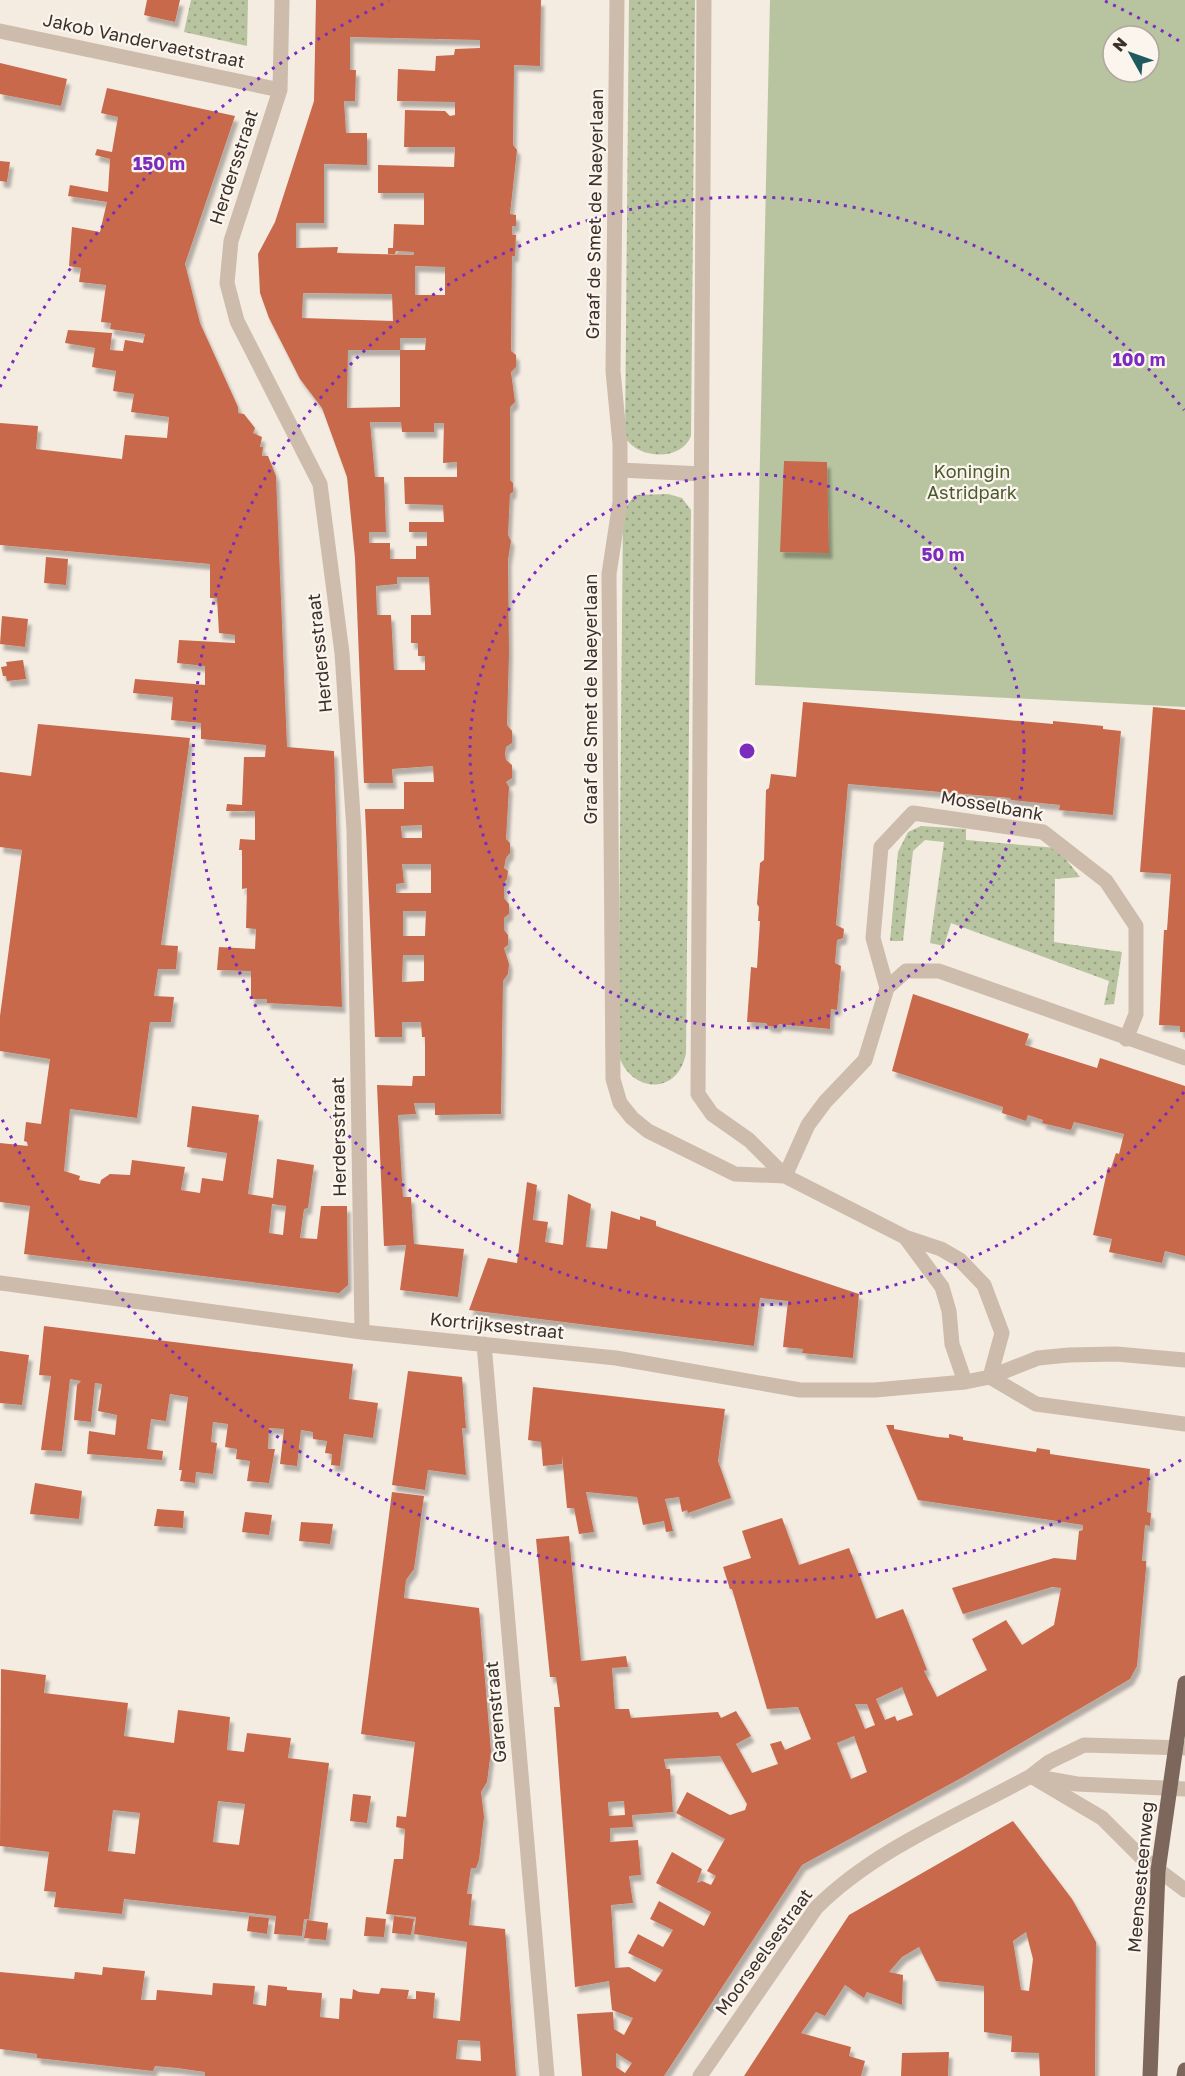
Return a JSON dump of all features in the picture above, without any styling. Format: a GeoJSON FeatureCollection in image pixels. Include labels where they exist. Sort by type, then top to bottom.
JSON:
{"type":"FeatureCollection","features":[{"type":"Feature","properties":{"kind":"main road","name":"Meensesteenweg"},"geometry":{"type":"LineString","coordinates":[[1150,2076],[1158,1871],[1169,1787],[1180,1747],[1185,1683]]}},
{"type":"Feature","properties":{"kind":"main road"},"geometry":{"type":"LineString","coordinates":[[1184,2076],[1185,2070]]}},
{"type":"Feature","properties":{"kind":"street","name":"Herdersstraat"},"geometry":{"type":"LineString","coordinates":[[282,0],[280,90],[231,241],[227,283],[237,321],[320,484],[322,495],[342,653],[354,830],[362,1332]]}},
{"type":"Feature","properties":{"kind":"street","name":"Graaf de Smet de Naeyerlaan"},"geometry":{"type":"LineString","coordinates":[[617,0],[613,371],[620,444],[620,502],[609,574],[613,1079],[620,1103],[632,1118],[648,1131],[735,1174],[785,1176]]}},
{"type":"Feature","properties":{"kind":"street","name":"Graaf de Smet de Naeyerlaan"},"geometry":{"type":"LineString","coordinates":[[704,0],[698,1094],[712,1114],[750,1140],[785,1176],[905,1237],[940,1249],[960,1260],[984,1284],[1002,1333],[990,1377]]}},
{"type":"Feature","properties":{"kind":"street","name":"Jakob Vandervaetstraat"},"geometry":{"type":"LineString","coordinates":[[0,31],[280,90]]}},
{"type":"Feature","properties":{"kind":"street"},"geometry":{"type":"LineString","coordinates":[[620,470],[702,474]]}},
{"type":"Feature","properties":{"kind":"street","name":"Mosselbank"},"geometry":{"type":"LineString","coordinates":[[887,988],[873,938],[881,847],[913,813],[1043,832],[1106,881],[1137,926],[1136,1014],[1126,1039]]}},
{"type":"Feature","properties":{"kind":"street"},"geometry":{"type":"LineString","coordinates":[[785,1176],[808,1125],[825,1102],[865,1060],[887,988],[906,970],[939,971],[1185,1058]]}},
{"type":"Feature","properties":{"kind":"street","name":"Graaf de Smet de Naeyerlaan"},"geometry":{"type":"LineString","coordinates":[[905,1237],[942,1287],[949,1311],[952,1344],[965,1382]]}},
{"type":"Feature","properties":{"kind":"street","name":"Kortrijksestraat"},"geometry":{"type":"LineString","coordinates":[[0,1283],[362,1332],[616,1358],[800,1390],[875,1390],[965,1382],[990,1377],[1038,1358],[1069,1355],[1116,1354],[1185,1360]]}},
{"type":"Feature","properties":{"kind":"street","name":"Garenstraat"},"geometry":{"type":"LineString","coordinates":[[483,1344],[548,2076]]}},
{"type":"Feature","properties":{"kind":"street"},"geometry":{"type":"LineString","coordinates":[[990,1377],[1036,1404],[1185,1424]]}},
{"type":"Feature","properties":{"kind":"street","name":"Moorseelsestraat"},"geometry":{"type":"LineString","coordinates":[[700,2076],[816,1908],[835,1889],[875,1860],[1031,1776],[1049,1762],[1084,1745],[1180,1747]]}},
{"type":"Feature","properties":{"kind":"street"},"geometry":{"type":"LineString","coordinates":[[1031,1776],[1077,1784],[1185,1789]]}},
{"type":"Feature","properties":{"kind":"street"},"geometry":{"type":"LineString","coordinates":[[1031,1776],[1102,1818],[1158,1871],[1185,1890]]}},
{"type":"Feature","properties":{"kind":"green space"},"geometry":{"type":"Polygon","coordinates":[[[191,0],[248,0],[247,46],[184,32],[191,0]]]}},
{"type":"Feature","properties":{"kind":"green space"},"geometry":{"type":"Polygon","coordinates":[[[629,0],[695,0],[691,436],[678,450],[659,455],[639,450],[625,437],[629,0]]]}},
{"type":"Feature","properties":{"kind":"green space","name":"Koningin Astridpark"},"geometry":{"type":"Polygon","coordinates":[[[770,0],[1185,0],[1185,707],[755,685],[770,0]]]}},
{"type":"Feature","properties":{"kind":"green space"},"geometry":{"type":"Polygon","coordinates":[[[668,494],[682,498],[691,510],[686,1053],[674,1077],[664,1083],[653,1084],[642,1082],[632,1076],[618,1053],[623,516],[625,508],[635,495],[668,494]]]}},
{"type":"Feature","properties":{"kind":"green space"},"geometry":{"type":"Polygon","coordinates":[[[921,826],[966,829],[966,840],[1057,848],[1080,877],[1055,879],[1054,942],[1122,952],[1114,1004],[1104,1005],[1109,981],[951,923],[944,946],[930,943],[944,842],[925,840],[913,851],[903,941],[890,941],[898,852],[908,832],[921,826]]]}},
{"type":"Feature","properties":{"kind":"building"},"geometry":{"type":"Polygon","coordinates":[[[147,0],[180,0],[175,22],[144,15],[147,0]]]}},
{"type":"Feature","properties":{"kind":"building"},"geometry":{"type":"Polygon","coordinates":[[[316,0],[541,0],[540,66],[514,65],[513,145],[517,150],[510,214],[516,215],[516,226],[512,226],[512,235],[516,235],[515,256],[512,256],[511,351],[516,355],[516,367],[511,372],[515,402],[510,407],[510,480],[513,483],[513,492],[510,494],[508,535],[511,541],[508,560],[507,725],[512,731],[512,743],[506,747],[505,754],[506,760],[512,765],[512,778],[506,782],[509,787],[506,839],[510,843],[510,853],[506,858],[504,868],[508,871],[504,883],[504,898],[509,904],[509,914],[504,918],[508,945],[504,948],[509,964],[508,974],[503,981],[501,1114],[435,1115],[435,1103],[414,1103],[416,1114],[398,1115],[403,1197],[411,1197],[414,1244],[464,1249],[458,1297],[400,1290],[406,1245],[384,1246],[377,1085],[412,1086],[413,1076],[425,1076],[425,1037],[422,1037],[421,1022],[402,1022],[402,1037],[375,1037],[365,809],[404,809],[404,782],[434,782],[433,766],[392,769],[393,783],[364,783],[355,558],[347,477],[322,408],[300,379],[269,318],[260,293],[258,254],[275,222],[314,101],[316,0]],[[350,37],[350,70],[356,70],[355,101],[344,101],[346,133],[367,133],[367,165],[324,164],[324,223],[296,223],[296,248],[338,247],[337,253],[414,255],[414,252],[396,251],[395,254],[388,254],[388,248],[393,248],[394,224],[424,225],[424,193],[378,193],[378,165],[454,167],[455,147],[404,147],[405,110],[445,111],[450,116],[455,115],[455,102],[397,101],[398,69],[435,71],[436,56],[454,55],[455,49],[480,48],[480,40],[350,37]],[[415,266],[415,295],[445,295],[445,267],[415,266]],[[303,293],[302,318],[393,321],[392,294],[303,293]],[[400,338],[400,350],[425,350],[426,338],[400,338]],[[348,350],[347,408],[400,407],[400,350],[348,350]],[[370,422],[375,477],[384,477],[386,532],[369,532],[369,543],[390,543],[390,559],[416,559],[416,546],[427,546],[427,532],[409,532],[409,522],[444,522],[443,505],[405,504],[404,477],[457,477],[457,462],[443,463],[444,423],[434,423],[434,432],[402,432],[401,422],[370,422]],[[397,577],[397,584],[376,586],[377,615],[391,615],[394,670],[425,670],[425,656],[418,656],[418,643],[411,643],[411,615],[431,615],[429,577],[397,577]],[[422,825],[401,826],[402,838],[422,838],[422,825]],[[402,864],[404,883],[396,884],[396,893],[431,893],[431,864],[402,864]],[[403,911],[403,936],[425,936],[426,911],[403,911]],[[403,955],[402,982],[424,981],[424,955],[403,955]]]}},
{"type":"Feature","properties":{"kind":"building"},"geometry":{"type":"Polygon","coordinates":[[[0,63],[67,79],[61,106],[0,94],[0,63]]]}},
{"type":"Feature","properties":{"kind":"building"},"geometry":{"type":"Polygon","coordinates":[[[107,88],[235,116],[185,264],[200,323],[238,407],[238,413],[244,414],[255,428],[253,433],[262,437],[260,447],[263,447],[262,456],[268,456],[276,476],[287,747],[334,751],[342,1007],[267,1003],[267,999],[251,999],[251,971],[217,970],[219,947],[255,949],[256,929],[246,928],[247,888],[242,889],[242,850],[239,850],[240,839],[255,840],[255,811],[226,811],[227,804],[242,805],[244,757],[265,757],[266,745],[201,739],[201,723],[171,720],[173,697],[133,693],[135,679],[205,685],[205,666],[177,663],[179,640],[235,643],[235,635],[219,633],[217,598],[210,598],[210,564],[0,545],[0,423],[38,426],[36,449],[122,459],[125,435],[167,438],[169,417],[131,412],[134,394],[113,391],[116,371],[92,367],[95,348],[65,343],[68,330],[112,333],[110,350],[123,351],[125,340],[143,343],[145,334],[110,329],[111,323],[101,322],[106,285],[79,282],[81,268],[69,266],[72,227],[100,232],[107,202],[68,196],[70,185],[108,192],[110,159],[95,155],[97,149],[112,152],[118,117],[101,113],[107,88]]]}},
{"type":"Feature","properties":{"kind":"building"},"geometry":{"type":"Polygon","coordinates":[[[0,161],[10,162],[7,182],[0,181],[0,161]]]}},
{"type":"Feature","properties":{"kind":"building"},"geometry":{"type":"Polygon","coordinates":[[[784,461],[827,462],[829,553],[780,552],[784,461]]]}},
{"type":"Feature","properties":{"kind":"building"},"geometry":{"type":"Polygon","coordinates":[[[46,557],[68,559],[66,585],[44,583],[46,557]]]}},
{"type":"Feature","properties":{"kind":"building"},"geometry":{"type":"Polygon","coordinates":[[[2,616],[28,619],[25,647],[0,644],[2,616]]]}},
{"type":"Feature","properties":{"kind":"building"},"geometry":{"type":"Polygon","coordinates":[[[23,660],[26,679],[7,681],[1,667],[7,666],[6,662],[23,660]]]}},
{"type":"Feature","properties":{"kind":"building"},"geometry":{"type":"Polygon","coordinates":[[[803,702],[1053,724],[1053,721],[1103,726],[1103,729],[1121,731],[1113,815],[1059,810],[1060,805],[1011,800],[1010,798],[848,784],[836,925],[844,929],[843,938],[837,940],[835,963],[841,966],[837,1010],[831,1009],[830,1029],[779,1024],[777,1027],[768,1026],[766,1023],[747,1022],[751,967],[757,968],[760,921],[758,921],[759,907],[757,904],[760,863],[764,860],[766,790],[769,788],[771,774],[796,777],[803,702]]]}},
{"type":"Feature","properties":{"kind":"building"},"geometry":{"type":"Polygon","coordinates":[[[1153,707],[1185,710],[1185,1032],[1180,1032],[1180,1026],[1159,1025],[1164,930],[1167,930],[1171,874],[1140,872],[1153,707]]]}},
{"type":"Feature","properties":{"kind":"building"},"geometry":{"type":"Polygon","coordinates":[[[38,724],[190,738],[161,945],[178,946],[176,969],[158,969],[154,996],[174,997],[171,1022],[150,1022],[137,1118],[70,1109],[64,1171],[80,1176],[79,1180],[100,1184],[101,1180],[110,1174],[130,1175],[132,1160],[185,1167],[181,1190],[200,1193],[202,1178],[223,1181],[227,1153],[187,1147],[192,1106],[259,1115],[248,1194],[273,1198],[277,1159],[314,1165],[308,1208],[304,1209],[300,1238],[317,1239],[321,1206],[347,1206],[348,1285],[339,1293],[24,1254],[30,1206],[0,1202],[0,1143],[28,1146],[24,1141],[26,1122],[41,1124],[50,1059],[0,1051],[0,1016],[22,850],[0,847],[0,772],[31,776],[38,724]],[[272,1204],[269,1233],[283,1235],[286,1206],[272,1204]]]}},
{"type":"Feature","properties":{"kind":"building"},"geometry":{"type":"Polygon","coordinates":[[[913,994],[1029,1034],[1025,1045],[1097,1068],[1100,1058],[1185,1086],[1185,1256],[1165,1251],[1162,1263],[1109,1252],[1112,1239],[1093,1235],[1108,1167],[1111,1168],[1116,1153],[1119,1154],[1124,1134],[1074,1122],[1071,1130],[1042,1123],[1043,1120],[1028,1115],[1026,1121],[1002,1113],[1003,1107],[892,1071],[913,994]]]}},
{"type":"Feature","properties":{"kind":"building"},"geometry":{"type":"Polygon","coordinates":[[[527,1182],[537,1185],[533,1220],[548,1222],[545,1242],[563,1245],[568,1194],[591,1204],[586,1247],[607,1249],[611,1211],[640,1220],[640,1216],[656,1221],[656,1226],[859,1294],[853,1358],[802,1353],[803,1349],[783,1347],[788,1301],[760,1298],[754,1346],[469,1310],[488,1258],[517,1263],[527,1182]]]}},
{"type":"Feature","properties":{"kind":"building"},"geometry":{"type":"Polygon","coordinates":[[[44,1326],[353,1364],[349,1399],[378,1403],[373,1438],[344,1434],[340,1466],[331,1465],[332,1454],[325,1453],[327,1441],[313,1439],[313,1432],[301,1430],[297,1466],[280,1464],[284,1429],[269,1428],[268,1449],[275,1449],[269,1483],[247,1481],[250,1461],[236,1459],[237,1449],[225,1447],[228,1424],[213,1422],[211,1442],[217,1443],[213,1474],[196,1472],[195,1483],[180,1481],[182,1470],[179,1470],[188,1397],[170,1394],[166,1421],[151,1419],[147,1449],[163,1451],[162,1460],[87,1454],[89,1431],[115,1435],[117,1415],[98,1411],[102,1384],[95,1383],[91,1422],[74,1420],[77,1385],[81,1381],[70,1379],[62,1451],[41,1450],[51,1376],[39,1375],[44,1326]]]}},
{"type":"Feature","properties":{"kind":"building"},"geometry":{"type":"Polygon","coordinates":[[[0,1351],[29,1355],[22,1405],[0,1403],[0,1351]]]}},
{"type":"Feature","properties":{"kind":"building"},"geometry":{"type":"Polygon","coordinates":[[[408,1371],[462,1377],[466,1428],[462,1428],[466,1475],[428,1470],[425,1490],[392,1485],[408,1371]]]}},
{"type":"Feature","properties":{"kind":"building"},"geometry":{"type":"Polygon","coordinates":[[[533,1387],[725,1409],[718,1461],[731,1498],[688,1513],[687,1510],[682,1512],[679,1497],[665,1499],[673,1531],[666,1532],[664,1521],[643,1525],[637,1497],[586,1492],[594,1532],[579,1534],[574,1508],[567,1508],[562,1455],[562,1464],[543,1466],[541,1442],[528,1440],[533,1387]]]}},
{"type":"Feature","properties":{"kind":"building"},"geometry":{"type":"Polygon","coordinates":[[[886,1425],[894,1425],[894,1429],[938,1437],[949,1438],[949,1434],[963,1437],[963,1440],[1036,1452],[1037,1448],[1050,1450],[1050,1454],[1150,1469],[1147,1512],[1151,1513],[1150,1526],[1145,1525],[1142,1561],[1146,1561],[1146,1568],[1137,1666],[1130,1679],[963,1777],[802,1865],[664,2076],[582,2076],[577,2014],[613,2012],[614,2029],[624,2035],[633,2018],[612,2010],[609,1981],[575,1987],[554,1707],[560,1707],[556,1677],[550,1677],[536,1539],[569,1536],[581,1661],[626,1656],[628,1667],[612,1668],[615,1709],[629,1709],[631,1718],[718,1712],[721,1718],[736,1711],[751,1736],[736,1744],[752,1773],[778,1764],[770,1744],[781,1741],[785,1750],[811,1739],[798,1707],[767,1709],[732,1589],[730,1589],[723,1567],[751,1558],[742,1531],[782,1518],[799,1565],[849,1548],[876,1619],[903,1609],[927,1670],[924,1671],[937,1697],[987,1670],[972,1639],[1006,1620],[1022,1645],[1054,1625],[1061,1588],[1052,1587],[963,1614],[952,1588],[1054,1558],[1076,1560],[1079,1531],[1083,1530],[1083,1525],[918,1500],[886,1425]],[[902,1687],[876,1699],[885,1720],[895,1716],[897,1721],[913,1715],[902,1687]],[[855,1704],[865,1729],[875,1725],[867,1704],[855,1704]],[[854,1736],[837,1743],[851,1779],[867,1772],[854,1736]],[[720,1756],[664,1759],[666,1769],[670,1769],[673,1812],[632,1815],[633,1827],[610,1828],[610,1842],[638,1840],[641,1875],[629,1876],[633,1903],[611,1905],[615,1968],[629,1967],[655,1982],[663,1970],[628,1953],[638,1934],[663,1947],[673,1930],[650,1919],[659,1901],[704,1926],[711,1912],[656,1883],[672,1852],[702,1869],[697,1883],[702,1881],[711,1885],[716,1876],[707,1871],[725,1839],[676,1813],[687,1792],[730,1815],[745,1810],[747,1804],[720,1756]],[[624,1801],[608,1802],[609,1816],[625,1815],[624,1801]],[[616,2053],[616,2067],[625,2073],[632,2063],[616,2053]]]}},
{"type":"Feature","properties":{"kind":"building"},"geometry":{"type":"Polygon","coordinates":[[[35,1483],[82,1491],[79,1519],[30,1514],[35,1483]]]}},
{"type":"Feature","properties":{"kind":"building"},"geometry":{"type":"Polygon","coordinates":[[[392,1492],[424,1496],[414,1569],[406,1580],[404,1598],[479,1608],[491,1751],[487,1782],[481,1792],[484,1817],[479,1860],[476,1868],[471,1868],[467,1894],[472,1894],[469,1925],[505,1929],[516,2076],[205,2076],[205,2072],[177,2068],[155,2066],[153,2071],[37,2058],[37,2054],[0,2049],[0,1972],[74,1979],[75,1972],[102,1975],[103,1967],[145,1971],[141,2000],[156,2000],[157,1990],[212,1995],[213,1983],[255,1986],[253,2004],[266,2006],[268,1985],[287,1987],[287,1990],[322,1993],[320,2017],[339,2019],[340,1998],[352,1999],[353,1989],[359,1992],[379,1994],[381,1988],[409,1990],[407,1999],[416,1999],[416,1991],[435,1993],[433,2018],[460,2021],[467,1942],[414,1934],[416,1917],[386,1914],[394,1859],[403,1859],[405,1829],[396,1827],[397,1816],[406,1817],[415,1742],[361,1734],[392,1492]],[[458,2040],[456,2059],[481,2061],[480,2041],[458,2040]]]}},
{"type":"Feature","properties":{"kind":"building"},"geometry":{"type":"Polygon","coordinates":[[[157,1509],[184,1511],[183,1528],[154,1526],[157,1509]]]}},
{"type":"Feature","properties":{"kind":"building"},"geometry":{"type":"Polygon","coordinates":[[[245,1512],[272,1515],[269,1535],[242,1532],[245,1512]]]}},
{"type":"Feature","properties":{"kind":"building"},"geometry":{"type":"Polygon","coordinates":[[[301,1522],[333,1524],[330,1544],[299,1541],[301,1522]]]}},
{"type":"Feature","properties":{"kind":"building"},"geometry":{"type":"Polygon","coordinates":[[[1,1669],[46,1675],[44,1693],[128,1703],[124,1736],[174,1743],[178,1710],[230,1717],[227,1750],[244,1752],[247,1733],[291,1738],[288,1758],[329,1763],[309,1919],[304,1919],[302,1936],[274,1934],[276,1916],[124,1899],[122,1914],[54,1907],[56,1892],[44,1891],[49,1852],[0,1846],[1,1669]],[[218,1801],[213,1842],[239,1845],[245,1804],[218,1801]],[[113,1810],[108,1851],[135,1854],[140,1813],[113,1810]]]}},
{"type":"Feature","properties":{"kind":"building"},"geometry":{"type":"Polygon","coordinates":[[[353,1794],[371,1796],[367,1823],[350,1821],[353,1794]]]}},
{"type":"Feature","properties":{"kind":"building"},"geometry":{"type":"Polygon","coordinates":[[[1013,1821],[1072,1899],[1096,1942],[1095,2076],[1040,2076],[1039,2053],[1011,2052],[1012,2036],[984,2032],[984,1986],[936,1981],[919,1947],[902,1957],[889,1972],[903,1975],[902,2005],[867,1992],[864,1998],[845,1985],[825,2016],[816,2012],[801,2033],[851,2047],[849,2056],[865,2061],[861,2076],[744,2076],[849,1915],[1013,1821]],[[1026,1932],[1013,1941],[1021,1990],[1029,1991],[1033,1959],[1026,1932]]]}},
{"type":"Feature","properties":{"kind":"building"},"geometry":{"type":"Polygon","coordinates":[[[249,1916],[269,1918],[267,1934],[247,1931],[249,1916]]]}},
{"type":"Feature","properties":{"kind":"building"},"geometry":{"type":"Polygon","coordinates":[[[394,1916],[414,1919],[411,1935],[392,1933],[394,1916]]]}},
{"type":"Feature","properties":{"kind":"building"},"geometry":{"type":"Polygon","coordinates":[[[366,1917],[386,1919],[384,1937],[364,1936],[366,1917]]]}},
{"type":"Feature","properties":{"kind":"building"},"geometry":{"type":"Polygon","coordinates":[[[307,1920],[328,1923],[326,1940],[304,1938],[307,1920]]]}},
{"type":"Feature","properties":{"kind":"building"},"geometry":{"type":"Polygon","coordinates":[[[949,2052],[948,2076],[901,2076],[902,2053],[949,2052]]]}}]}
